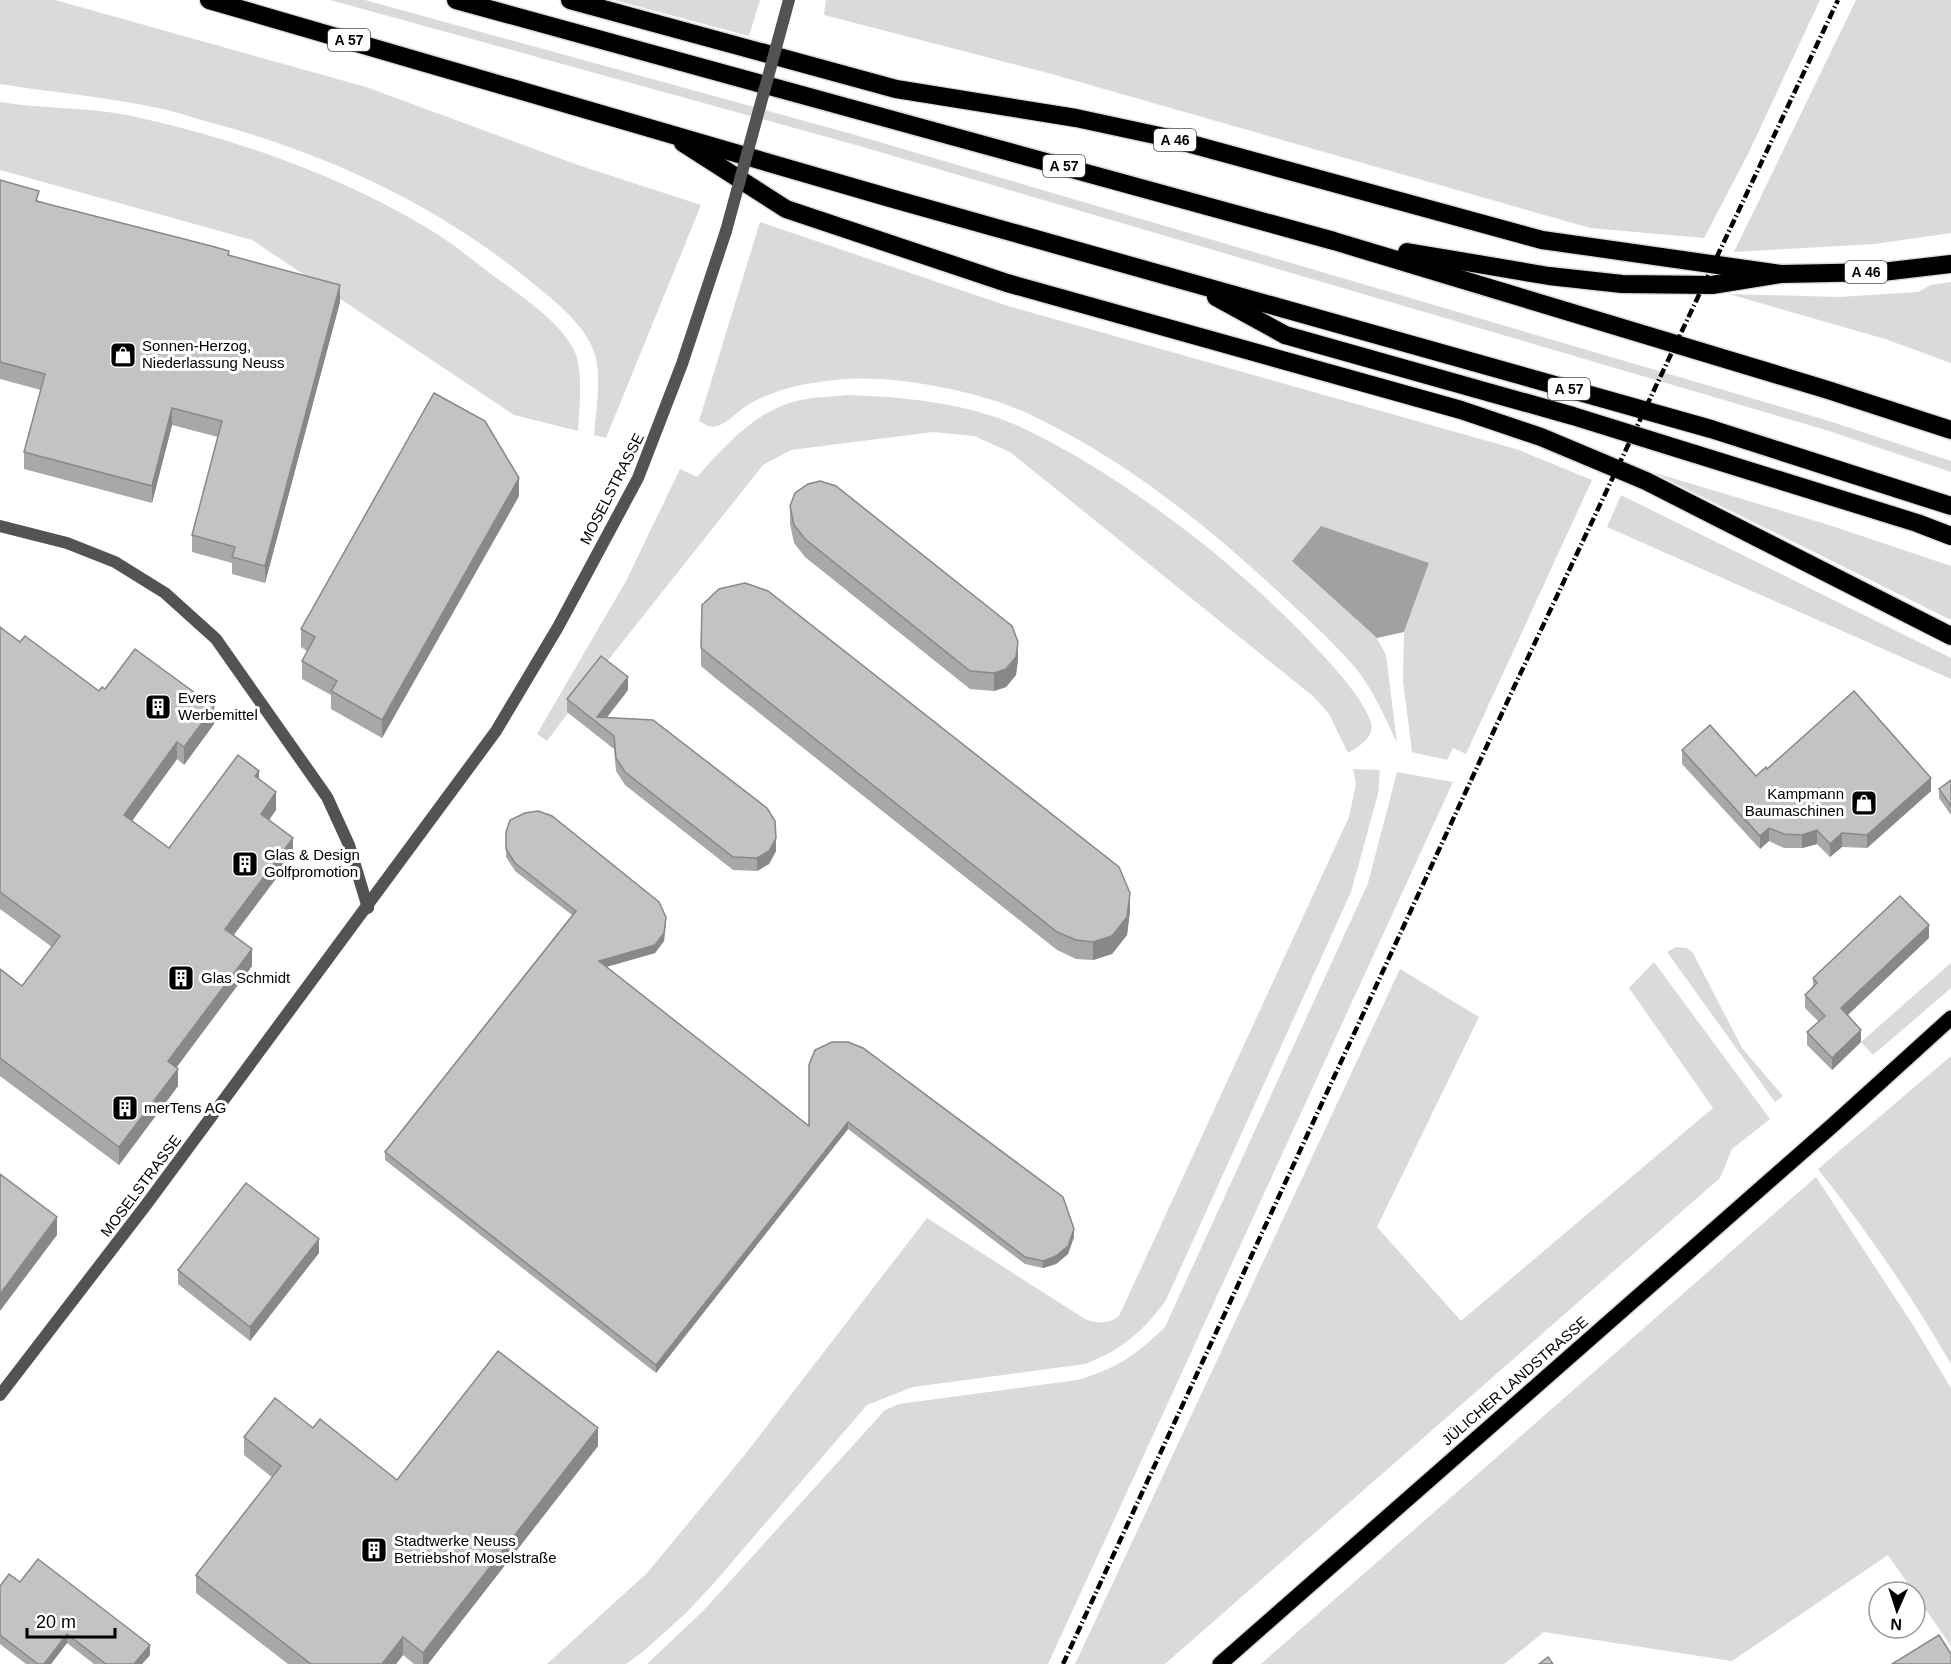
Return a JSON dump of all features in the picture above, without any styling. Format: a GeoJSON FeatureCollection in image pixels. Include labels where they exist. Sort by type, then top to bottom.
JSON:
{"type":"FeatureCollection","features":[{"type":"Feature","properties":{"kind":"highway","name":"A 57"},"geometry":{"type":"LineString","coordinates":[[209,0],[1185,281],[1711,429],[1951,506]]}},
{"type":"Feature","properties":{"kind":"highway","name":"A 57"},"geometry":{"type":"LineString","coordinates":[[456,0],[1334,241],[1828,390],[1951,430]]}},
{"type":"Feature","properties":{"kind":"highway","name":"A 46"},"geometry":{"type":"LineString","coordinates":[[570,0],[896,89],[1076,118],[1170,138],[1542,240],[1781,274]]}},
{"type":"Feature","properties":{"kind":"highway"},"geometry":{"type":"LineString","coordinates":[[664,130],[786,209],[1006,283],[1461,410],[1540,436],[1646,481],[1951,636]]}},
{"type":"Feature","properties":{"kind":"highway","name":"A 46"},"geometry":{"type":"LineString","coordinates":[[1334,241],[1549,276],[1622,284],[1712,285],[1781,274],[1882,272],[1951,264]]}},
{"type":"Feature","properties":{"kind":"highway"},"geometry":{"type":"LineString","coordinates":[[1185,281],[1285,334],[1573,416],[1917,523],[1951,536]]}},
{"type":"Feature","properties":{"kind":"main road","name":"JÜLICHER LANDSTRASSE"},"geometry":{"type":"LineString","coordinates":[[1220,1664],[1833,1125],[1951,1018]]}},
{"type":"Feature","properties":{"kind":"street","name":"MOSELSTRASSE"},"geometry":{"type":"LineString","coordinates":[[0,1395],[368,908],[496,731],[558,627],[620,514],[654,443],[726,231],[789,0]]}},
{"type":"Feature","properties":{"kind":"street"},"geometry":{"type":"LineString","coordinates":[[0,526],[67,543],[115,562],[165,593],[216,639],[327,797],[350,845],[368,908]]}},
{"type":"Feature","properties":{"kind":"shaded area"},"geometry":{"type":"Polygon","coordinates":[[[0,0],[55,0],[366,87],[578,165],[701,205],[606,438],[594,435],[598,377],[596,358],[585,334],[556,303],[489,250],[452,225],[374,182],[333,164],[248,133],[163,109],[111,99],[0,84],[0,0]]]}},
{"type":"Feature","properties":{"kind":"shaded area"},"geometry":{"type":"Polygon","coordinates":[[[330,0],[365,0],[859,136],[1829,421],[1951,461],[1951,472],[1826,430],[856,145],[330,0]]]}},
{"type":"Feature","properties":{"kind":"shaded area"},"geometry":{"type":"Polygon","coordinates":[[[614,0],[760,0],[749,36],[614,0]]]}},
{"type":"Feature","properties":{"kind":"shaded area"},"geometry":{"type":"Polygon","coordinates":[[[826,0],[1820,0],[1748,154],[1704,238],[1590,228],[1048,73],[824,15],[826,0]]]}},
{"type":"Feature","properties":{"kind":"shaded area"},"geometry":{"type":"Polygon","coordinates":[[[1856,0],[1951,0],[1951,233],[1874,244],[1734,252],[1856,0]]]}},
{"type":"Feature","properties":{"kind":"shaded area"},"geometry":{"type":"Polygon","coordinates":[[[0,102],[111,112],[207,135],[329,178],[405,215],[446,240],[525,299],[559,329],[574,350],[579,368],[578,431],[514,415],[252,240],[0,170],[0,102]]]}},
{"type":"Feature","properties":{"kind":"shaded area"},"geometry":{"type":"Polygon","coordinates":[[[760,222],[1008,306],[1516,449],[1592,480],[1466,754],[1453,748],[1447,760],[1412,752],[1403,681],[1404,632],[1429,563],[1293,561],[1377,638],[1386,655],[1397,743],[1384,715],[1358,671],[1338,648],[1244,560],[1187,513],[1127,470],[1096,450],[1031,415],[965,392],[915,383],[866,378],[806,384],[769,395],[746,406],[727,421],[714,427],[699,421],[760,222]]]}},
{"type":"Feature","properties":{"kind":"shaded area"},"geometry":{"type":"Polygon","coordinates":[[[1951,282],[1951,363],[1885,339],[1729,294],[1839,297],[1918,292],[1931,285],[1951,282]]]}},
{"type":"Feature","properties":{"kind":"shaded area"},"geometry":{"type":"Polygon","coordinates":[[[847,395],[938,403],[1004,420],[1065,450],[1148,502],[1227,564],[1299,630],[1335,669],[1359,700],[1371,723],[1372,728],[1368,737],[1361,745],[1348,753],[1329,714],[1314,697],[1010,452],[974,436],[933,432],[791,450],[763,465],[601,669],[547,741],[537,734],[626,581],[680,469],[697,477],[741,432],[753,422],[781,406],[802,400],[847,395]]]}},
{"type":"Feature","properties":{"kind":"shaded area"},"geometry":{"type":"Polygon","coordinates":[[[1652,472],[1829,525],[1951,566],[1951,620],[1652,472]]]}},
{"type":"Feature","properties":{"kind":"shaded area"},"geometry":{"type":"Polygon","coordinates":[[[1621,495],[1951,658],[1951,679],[1607,527],[1621,495]]]}},
{"type":"Feature","properties":{"kind":"shaded area"},"geometry":{"type":"Polygon","coordinates":[[[1321,526],[1429,563],[1404,632],[1377,638],[1292,561],[1321,526]]]}},
{"type":"Feature","properties":{"kind":"shaded area"},"geometry":{"type":"Polygon","coordinates":[[[1353,769],[1380,770],[1378,794],[1351,892],[1166,1300],[1149,1321],[1120,1346],[1085,1364],[913,1387],[867,1405],[714,1583],[686,1613],[645,1650],[626,1664],[547,1664],[647,1573],[743,1457],[927,1218],[1085,1319],[1103,1322],[1111,1321],[1119,1316],[1349,817],[1356,784],[1353,769]]]}},
{"type":"Feature","properties":{"kind":"shaded area"},"geometry":{"type":"Polygon","coordinates":[[[1397,772],[1453,782],[1048,1664],[647,1664],[703,1611],[885,1410],[899,1404],[1077,1380],[1125,1360],[1165,1327],[1368,883],[1397,772]]]}},
{"type":"Feature","properties":{"kind":"shaded area"},"geometry":{"type":"Polygon","coordinates":[[[1676,947],[1687,948],[1693,953],[1742,1048],[1783,1096],[1775,1102],[1667,952],[1676,947]]]}},
{"type":"Feature","properties":{"kind":"shaded area"},"geometry":{"type":"Polygon","coordinates":[[[1654,962],[1770,1119],[1732,1149],[1720,1178],[1165,1664],[1075,1664],[1400,969],[1479,1017],[1377,1227],[1461,1321],[1713,1108],[1629,988],[1654,962]]]}},
{"type":"Feature","properties":{"kind":"shaded area"},"geometry":{"type":"Polygon","coordinates":[[[1951,963],[1951,988],[1873,1055],[1861,1042],[1951,963]]]}},
{"type":"Feature","properties":{"kind":"shaded area"},"geometry":{"type":"Polygon","coordinates":[[[1951,1056],[1951,1364],[1888,1264],[1818,1169],[1951,1056]]]}},
{"type":"Feature","properties":{"kind":"shaded area"},"geometry":{"type":"Polygon","coordinates":[[[1816,1177],[1913,1325],[1951,1388],[1951,1646],[1927,1611],[1927,1580],[1905,1580],[1888,1555],[1732,1661],[1544,1632],[1504,1664],[1261,1664],[1816,1177]]]}},
{"type":"Feature","properties":{"kind":"building"},"geometry":{"type":"Polygon","coordinates":[[[0,180],[39,191],[36,201],[215,247],[229,251],[228,255],[340,285],[265,566],[232,557],[235,547],[192,535],[222,421],[172,408],[152,486],[24,452],[45,374],[0,362],[0,180]]]}},
{"type":"Feature","properties":{"kind":"building"},"geometry":{"type":"Polygon","coordinates":[[[434,393],[485,421],[519,478],[382,720],[331,691],[337,681],[302,661],[315,637],[301,629],[434,393]]]}},
{"type":"Feature","properties":{"kind":"building"},"geometry":{"type":"Polygon","coordinates":[[[820,481],[836,486],[1012,626],[1018,642],[1016,657],[1006,669],[994,673],[970,671],[805,539],[794,525],[790,506],[795,493],[808,484],[820,481]]]}},
{"type":"Feature","properties":{"kind":"building"},"geometry":{"type":"Polygon","coordinates":[[[745,583],[768,591],[1119,867],[1130,893],[1127,917],[1112,936],[1093,942],[1076,940],[1057,932],[701,648],[702,605],[719,589],[745,583]]]}},
{"type":"Feature","properties":{"kind":"building"},"geometry":{"type":"Polygon","coordinates":[[[0,627],[20,642],[25,636],[99,691],[102,687],[105,689],[135,649],[214,707],[184,747],[177,742],[124,815],[169,848],[238,755],[259,771],[255,776],[276,792],[261,814],[293,838],[225,929],[252,949],[168,1061],[178,1069],[119,1147],[0,1058],[0,969],[22,986],[60,936],[0,892],[0,627]]]}},
{"type":"Feature","properties":{"kind":"building"},"geometry":{"type":"Polygon","coordinates":[[[601,656],[628,677],[597,717],[653,720],[767,808],[775,821],[776,838],[769,851],[757,858],[733,857],[625,772],[616,758],[614,736],[567,699],[601,656]]]}},
{"type":"Feature","properties":{"kind":"building"},"geometry":{"type":"Polygon","coordinates":[[[1854,691],[1931,778],[1867,835],[1842,833],[1830,844],[1817,830],[1802,835],[1784,834],[1769,828],[1760,836],[1682,750],[1710,725],[1756,776],[1766,767],[1767,769],[1854,691]]]}},
{"type":"Feature","properties":{"kind":"building"},"geometry":{"type":"Polygon","coordinates":[[[1951,780],[1951,806],[1939,789],[1951,780]]]}},
{"type":"Feature","properties":{"kind":"building"},"geometry":{"type":"Polygon","coordinates":[[[538,811],[552,816],[659,902],[666,917],[664,933],[655,945],[599,961],[809,1126],[809,1065],[815,1050],[832,1042],[848,1042],[863,1048],[1063,1197],[1074,1229],[1068,1246],[1056,1256],[1043,1261],[1025,1257],[848,1122],[656,1365],[385,1152],[576,911],[515,863],[506,849],[506,832],[510,820],[525,813],[538,811]]]}},
{"type":"Feature","properties":{"kind":"building"},"geometry":{"type":"Polygon","coordinates":[[[1900,896],[1929,925],[1841,1008],[1861,1030],[1832,1058],[1807,1032],[1825,1016],[1805,995],[1817,983],[1813,978],[1900,896]]]}},
{"type":"Feature","properties":{"kind":"building"},"geometry":{"type":"Polygon","coordinates":[[[0,1174],[57,1217],[0,1294],[0,1174]]]}},
{"type":"Feature","properties":{"kind":"building"},"geometry":{"type":"Polygon","coordinates":[[[246,1183],[319,1239],[250,1327],[178,1270],[246,1183]]]}},
{"type":"Feature","properties":{"kind":"building","name":"Stadtwerke Neuss Betriebshof Moselstraße"},"geometry":{"type":"Polygon","coordinates":[[[498,1351],[598,1428],[423,1653],[403,1637],[382,1664],[311,1664],[196,1575],[281,1466],[244,1437],[275,1398],[313,1428],[320,1419],[397,1480],[498,1351]]]}},
{"type":"Feature","properties":{"kind":"building"},"geometry":{"type":"Polygon","coordinates":[[[38,1559],[150,1645],[134,1664],[106,1664],[67,1634],[44,1664],[38,1664],[0,1635],[0,1586],[9,1574],[20,1582],[38,1559]]]}},
{"type":"Feature","properties":{"kind":"building"},"geometry":{"type":"Polygon","coordinates":[[[1939,1635],[1951,1654],[1951,1664],[1892,1664],[1939,1635]]]}},
{"type":"Feature","properties":{"kind":"building"},"geometry":{"type":"Polygon","coordinates":[[[1548,1657],[1553,1664],[1539,1664],[1548,1657]]]}},
{"type":"Feature","properties":{"kind":"railway"},"geometry":{"type":"LineString","coordinates":[[1063,1664],[1515,685],[1838,0]]}},
{"type":"Feature","properties":{"kind":"place","name":"Sonnen-Herzog, Niederlassung Neuss"},"geometry":{"type":"Point","coordinates":[123,355]}},
{"type":"Feature","properties":{"kind":"place","name":"Evers Werbemittel"},"geometry":{"type":"Point","coordinates":[158,707]}},
{"type":"Feature","properties":{"kind":"place","name":"Kampmann Baumaschinen"},"geometry":{"type":"Point","coordinates":[1864,803]}},
{"type":"Feature","properties":{"kind":"place","name":"Glas & Design Golfpromotion"},"geometry":{"type":"Point","coordinates":[245,864]}},
{"type":"Feature","properties":{"kind":"place","name":"Glas Schmidt"},"geometry":{"type":"Point","coordinates":[181,978]}},
{"type":"Feature","properties":{"kind":"place","name":"merTens AG"},"geometry":{"type":"Point","coordinates":[125,1108]}},
{"type":"Feature","properties":{"kind":"place","name":"Stadtwerke Neuss Betriebshof Moselstraße"},"geometry":{"type":"Point","coordinates":[374,1550]}}]}
